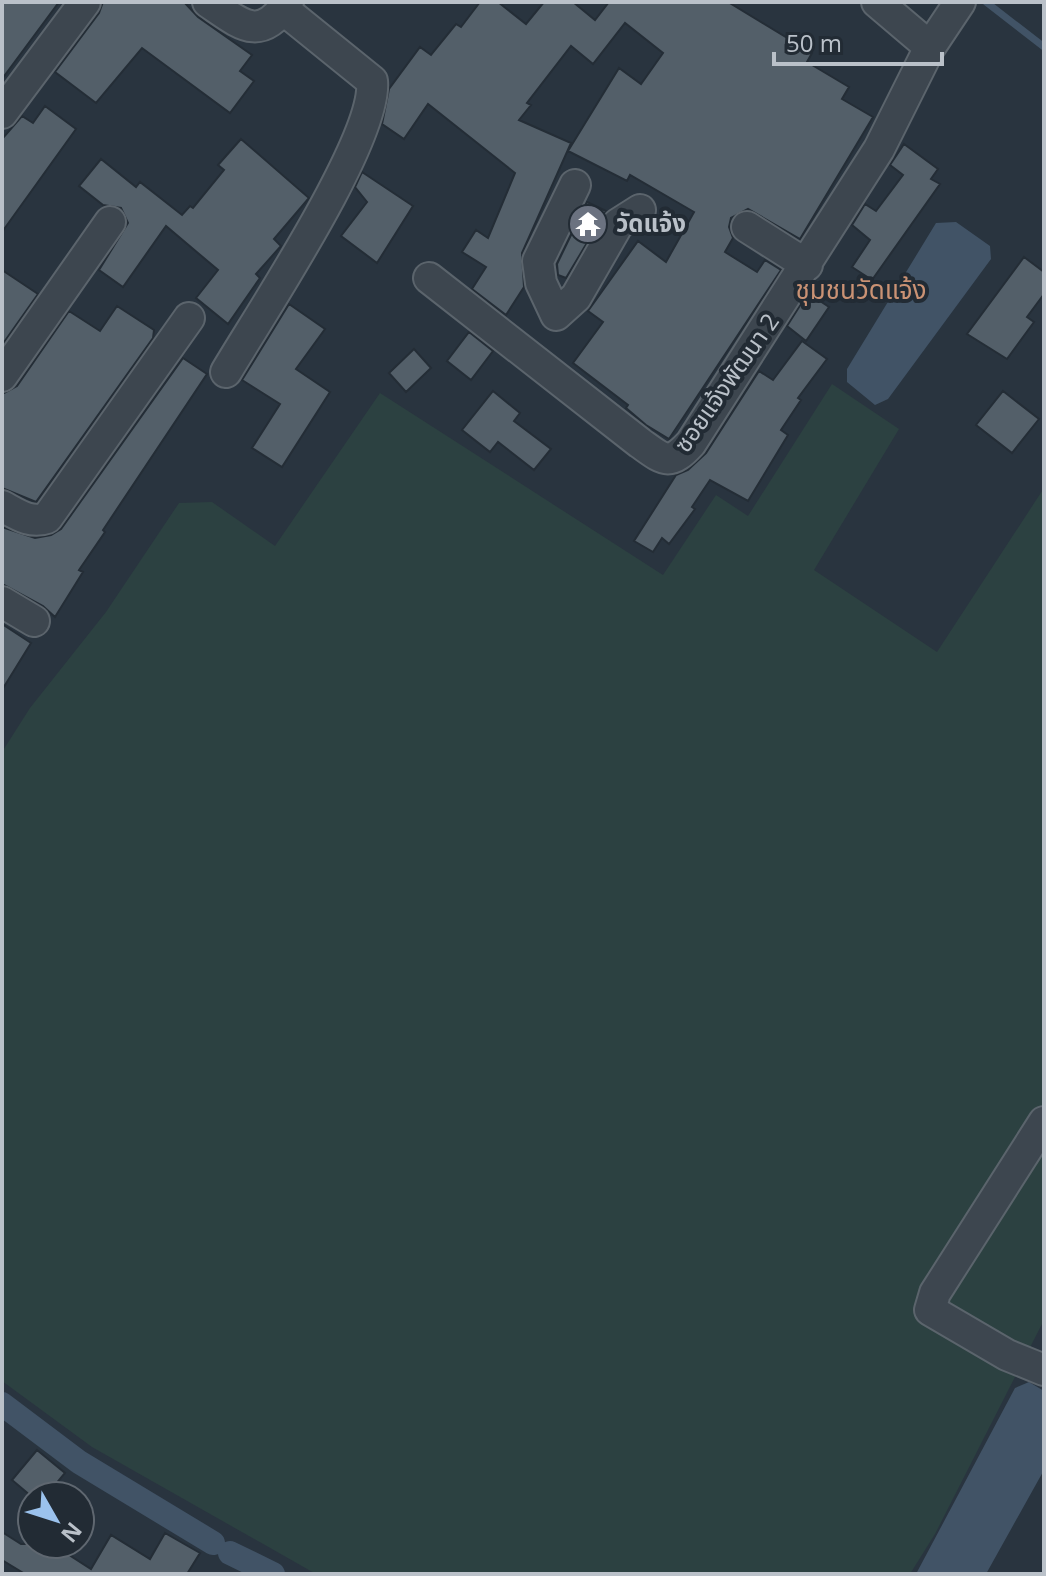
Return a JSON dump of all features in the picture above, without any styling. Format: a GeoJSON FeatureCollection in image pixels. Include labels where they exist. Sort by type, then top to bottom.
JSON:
{"type":"FeatureCollection","features":[{"type":"Feature","properties":{"kind":"street"},"geometry":{"type":"LineString","coordinates":[[2,113],[85,2]]}},
{"type":"Feature","properties":{"kind":"street"},"geometry":{"type":"LineString","coordinates":[[208,2],[239,23],[258,28],[269,25],[286,6],[372,81],[374,96],[354,148],[306,239],[226,372]]}},
{"type":"Feature","properties":{"kind":"street"},"geometry":{"type":"LineString","coordinates":[[877,2],[930,47]]}},
{"type":"Feature","properties":{"kind":"street","name":"ซอยแจ้งพัฒนา 2"},"geometry":{"type":"LineString","coordinates":[[429,278],[640,443],[672,460],[691,443],[807,265],[879,149],[930,47],[960,2]]}},
{"type":"Feature","properties":{"kind":"street"},"geometry":{"type":"LineString","coordinates":[[556,315],[541,283],[538,261],[575,185]]}},
{"type":"Feature","properties":{"kind":"street"},"geometry":{"type":"LineString","coordinates":[[525,352],[556,315],[576,297],[618,224],[640,210]]}},
{"type":"Feature","properties":{"kind":"street"},"geometry":{"type":"LineString","coordinates":[[2,376],[110,222]]}},
{"type":"Feature","properties":{"kind":"street"},"geometry":{"type":"LineString","coordinates":[[747,227],[807,265]]}},
{"type":"Feature","properties":{"kind":"street"},"geometry":{"type":"LineString","coordinates":[[2,506],[37,522],[47,518],[189,318]]}},
{"type":"Feature","properties":{"kind":"street"},"geometry":{"type":"LineString","coordinates":[[2,602],[34,621]]}},
{"type":"Feature","properties":{"kind":"street"},"geometry":{"type":"LineString","coordinates":[[1044,1122],[935,1293],[930,1310],[1007,1355],[1044,1370]]}},
{"type":"Feature","properties":{"kind":"green space"},"geometry":{"type":"Polygon","coordinates":[[[832,384],[899,429],[814,570],[937,652],[1044,488],[1044,1320],[935,1534],[910,1574],[316,1574],[92,1447],[2,1381],[2,752],[30,708],[106,612],[179,503],[212,502],[275,546],[380,393],[663,575],[716,495],[748,516],[832,384]]]}},
{"type":"Feature","properties":{"kind":"water"},"geometry":{"type":"Polygon","coordinates":[[[956,222],[990,246],[991,259],[888,399],[875,405],[847,382],[847,369],[936,223],[956,222]]]}},
{"type":"Feature","properties":{"kind":"water"},"geometry":{"type":"Polygon","coordinates":[[[1029,1382],[1044,1391],[1044,1470],[986,1574],[916,1574],[1015,1388],[1029,1382]]]}},
{"type":"Feature","properties":{"kind":"building"},"geometry":{"type":"Polygon","coordinates":[[[2,2],[59,2],[2,79],[2,2]]]}},
{"type":"Feature","properties":{"kind":"building"},"geometry":{"type":"Polygon","coordinates":[[[103,2],[184,2],[198,17],[252,55],[240,71],[254,81],[230,113],[142,48],[96,103],[55,72],[99,13],[103,2]]]}},
{"type":"Feature","properties":{"kind":"building"},"geometry":{"type":"Polygon","coordinates":[[[480,2],[498,2],[526,24],[544,2],[573,2],[595,20],[609,2],[728,2],[812,53],[807,62],[849,87],[842,99],[873,117],[800,239],[748,209],[731,218],[729,227],[733,238],[725,252],[757,272],[765,260],[781,270],[669,439],[646,425],[626,408],[628,405],[573,363],[603,322],[588,311],[638,241],[666,262],[694,212],[630,175],[627,181],[568,151],[619,68],[641,84],[663,53],[625,23],[593,64],[571,46],[527,103],[531,105],[519,120],[571,143],[522,253],[524,287],[506,315],[472,289],[486,267],[462,252],[476,230],[488,238],[515,173],[428,104],[404,139],[382,124],[389,89],[420,47],[431,55],[456,24],[461,27],[480,2]]]}},
{"type":"Feature","properties":{"kind":"building"},"geometry":{"type":"Polygon","coordinates":[[[45,106],[76,129],[2,232],[2,139],[22,116],[33,123],[45,106]]]}},
{"type":"Feature","properties":{"kind":"building"},"geometry":{"type":"Polygon","coordinates":[[[241,139],[309,198],[274,239],[281,246],[256,274],[260,278],[228,324],[196,298],[218,270],[166,226],[123,287],[99,270],[128,223],[121,208],[103,205],[79,186],[101,159],[136,187],[140,182],[182,215],[190,206],[193,208],[224,170],[218,165],[241,139]]]}},
{"type":"Feature","properties":{"kind":"building"},"geometry":{"type":"Polygon","coordinates":[[[904,144],[938,169],[931,179],[940,184],[872,280],[852,267],[870,240],[852,225],[865,204],[876,211],[903,175],[890,165],[904,144]]]}},
{"type":"Feature","properties":{"kind":"building"},"geometry":{"type":"Polygon","coordinates":[[[362,172],[413,206],[377,263],[341,236],[367,202],[355,187],[362,172]]]}},
{"type":"Feature","properties":{"kind":"building"},"geometry":{"type":"Polygon","coordinates":[[[587,202],[606,211],[566,278],[558,275],[557,264],[587,202]]]}},
{"type":"Feature","properties":{"kind":"building"},"geometry":{"type":"Polygon","coordinates":[[[1024,257],[1044,272],[1044,294],[1027,317],[1034,322],[1007,359],[967,334],[1024,257]]]}},
{"type":"Feature","properties":{"kind":"building"},"geometry":{"type":"Polygon","coordinates":[[[2,270],[38,294],[2,345],[2,270]]]}},
{"type":"Feature","properties":{"kind":"building"},"geometry":{"type":"Polygon","coordinates":[[[808,293],[829,307],[806,341],[787,326],[808,293]]]}},
{"type":"Feature","properties":{"kind":"building"},"geometry":{"type":"Polygon","coordinates":[[[289,304],[325,329],[296,369],[330,392],[282,467],[252,448],[280,404],[242,380],[289,304]]]}},
{"type":"Feature","properties":{"kind":"building"},"geometry":{"type":"Polygon","coordinates":[[[117,306],[154,330],[153,338],[36,502],[2,488],[2,394],[17,386],[69,311],[100,331],[117,306]]]}},
{"type":"Feature","properties":{"kind":"building"},"geometry":{"type":"Polygon","coordinates":[[[469,332],[493,351],[471,380],[447,361],[469,332]]]}},
{"type":"Feature","properties":{"kind":"building"},"geometry":{"type":"Polygon","coordinates":[[[802,341],[827,359],[798,398],[801,400],[781,430],[788,435],[748,501],[710,480],[692,507],[695,509],[669,544],[662,538],[653,552],[634,541],[676,475],[688,470],[706,453],[759,371],[773,380],[802,341]]]}},
{"type":"Feature","properties":{"kind":"building"},"geometry":{"type":"Polygon","coordinates":[[[414,349],[431,368],[406,392],[389,373],[414,349]]]}},
{"type":"Feature","properties":{"kind":"building"},"geometry":{"type":"Polygon","coordinates":[[[183,358],[207,374],[103,530],[105,532],[79,570],[83,572],[55,617],[43,606],[2,584],[2,527],[35,538],[61,529],[183,358]]]}},
{"type":"Feature","properties":{"kind":"building"},"geometry":{"type":"Polygon","coordinates":[[[493,391],[520,413],[514,421],[551,449],[534,470],[498,442],[490,452],[462,430],[493,391]]]}},
{"type":"Feature","properties":{"kind":"building"},"geometry":{"type":"Polygon","coordinates":[[[1003,391],[1039,419],[1012,453],[976,425],[1003,391]]]}},
{"type":"Feature","properties":{"kind":"building"},"geometry":{"type":"Polygon","coordinates":[[[2,624],[31,643],[2,690],[2,624]]]}},
{"type":"Feature","properties":{"kind":"building"},"geometry":{"type":"Polygon","coordinates":[[[37,1450],[65,1473],[59,1480],[16,1480],[16,1483],[12,1480],[37,1450]]]}},
{"type":"Feature","properties":{"kind":"building"},"geometry":{"type":"Polygon","coordinates":[[[2,1532],[16,1541],[16,1560],[77,1560],[91,1569],[111,1535],[150,1559],[165,1533],[200,1553],[187,1574],[25,1574],[2,1560],[2,1532]]]}},
{"type":"Feature","properties":{"kind":"waterway"},"geometry":{"type":"LineString","coordinates":[[986,2],[1044,47]]}},
{"type":"Feature","properties":{"kind":"waterway"},"geometry":{"type":"LineString","coordinates":[[2,1404],[79,1462],[213,1543]]}},
{"type":"Feature","properties":{"kind":"waterway"},"geometry":{"type":"LineString","coordinates":[[230,1553],[273,1574]]}},
{"type":"Feature","properties":{"kind":"place","name":"วัดแจ้ง"},"geometry":{"type":"Point","coordinates":[588,224]}},
{"type":"Feature","properties":{"kind":"district","name":"ชุมชนวัดแจ้ง"},"geometry":{"type":"Point","coordinates":[861,290]}}]}
